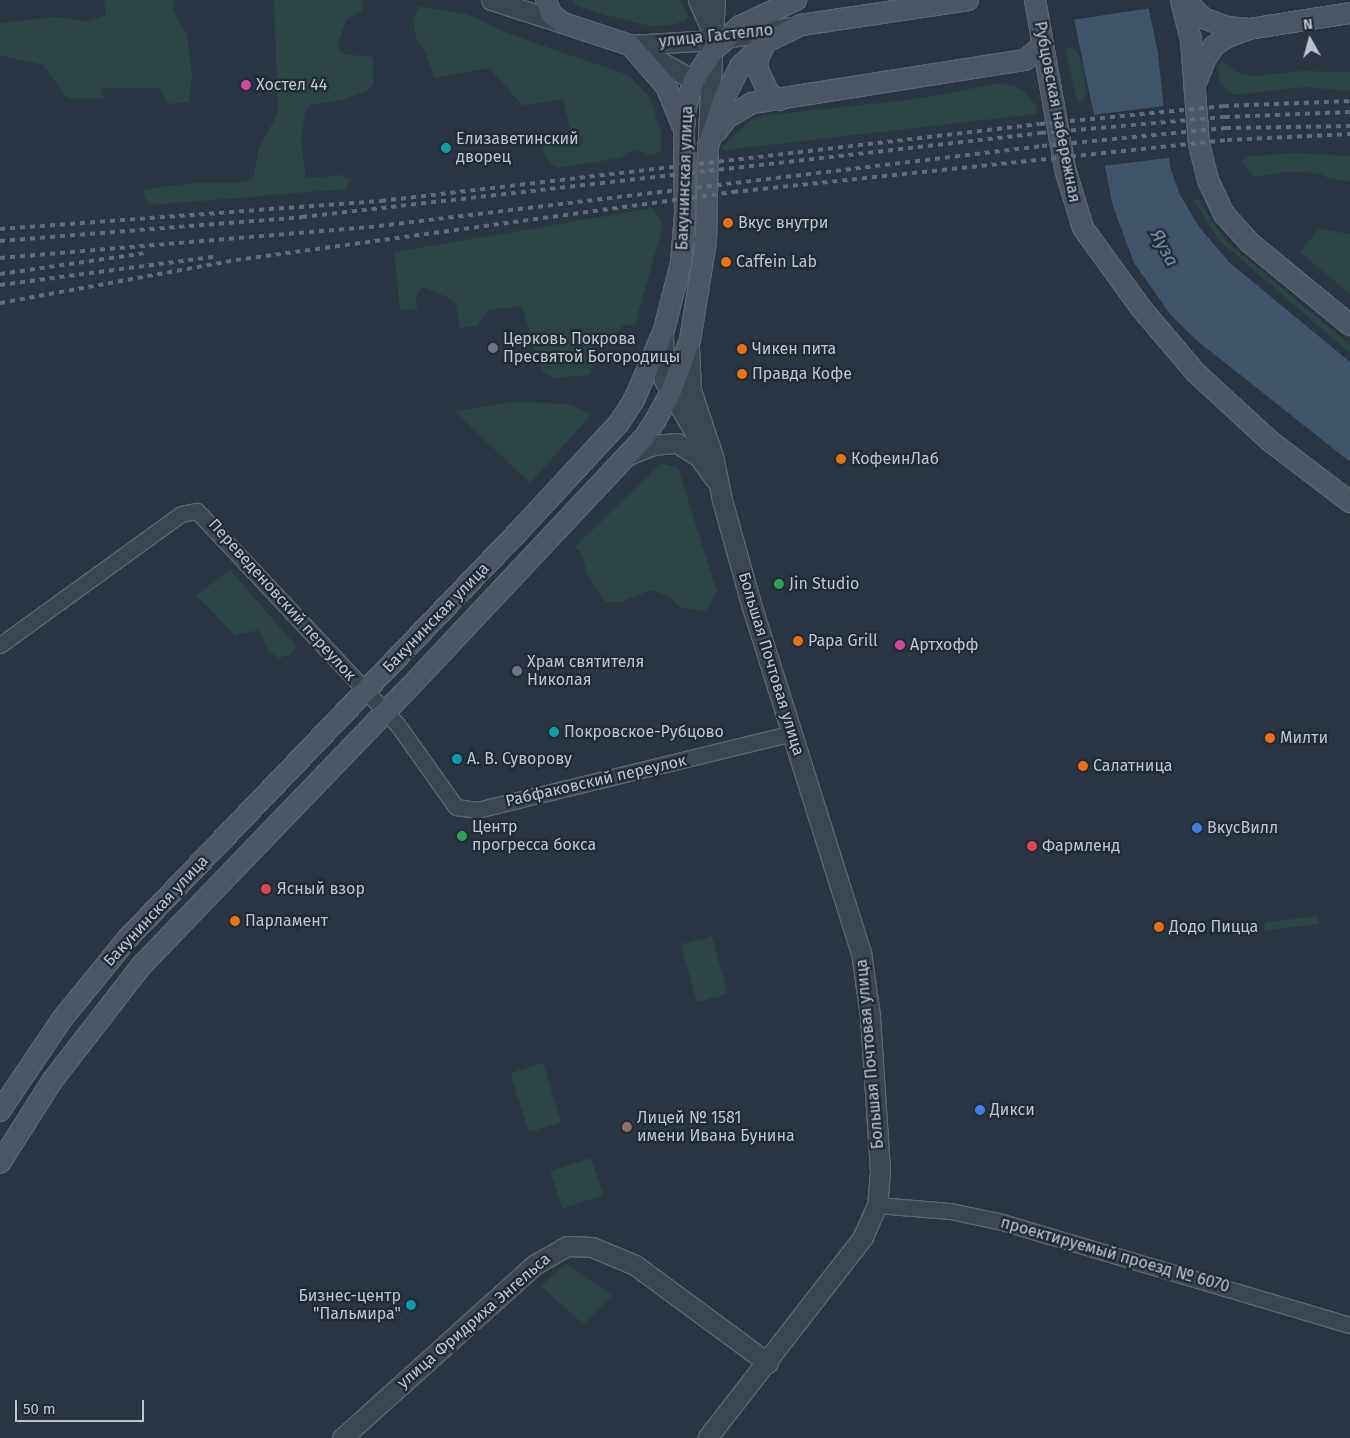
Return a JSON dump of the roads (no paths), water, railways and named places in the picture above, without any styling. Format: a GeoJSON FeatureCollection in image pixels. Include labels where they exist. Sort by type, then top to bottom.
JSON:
{"type":"FeatureCollection","features":[{"type":"Feature","properties":{"kind":"main road"},"geometry":{"type":"LineString","coordinates":[[546,0],[551,14],[563,23]]}},
{"type":"Feature","properties":{"kind":"main road","name":"Бакунинская улица"},"geometry":{"type":"LineString","coordinates":[[0,1163],[57,1074],[142,965],[386,712],[643,438],[670,394],[690,340],[706,240],[710,89],[718,43],[771,9],[796,0]]}},
{"type":"Feature","properties":{"kind":"main road","name":"Бакунинская улица"},"geometry":{"type":"LineString","coordinates":[[0,1111],[62,1019],[128,938],[366,692],[619,423],[634,400],[664,330],[685,236],[684,130],[686,106],[740,66],[766,42],[801,25],[968,0]]}},
{"type":"Feature","properties":{"kind":"main road","name":"Рубцовская набережная"},"geometry":{"type":"LineString","coordinates":[[1035,0],[1074,205],[1083,228],[1103,259],[1196,372],[1270,441],[1350,502]]}},
{"type":"Feature","properties":{"kind":"main road"},"geometry":{"type":"LineString","coordinates":[[1183,0],[1203,18],[1226,27],[1249,29],[1350,13]]}},
{"type":"Feature","properties":{"kind":"main road"},"geometry":{"type":"LineString","coordinates":[[1183,0],[1191,40],[1196,82],[1199,144],[1208,180],[1224,214],[1249,242],[1350,326]]}},
{"type":"Feature","properties":{"kind":"main road","name":"улица Гастелло"},"geometry":{"type":"LineString","coordinates":[[563,23],[630,45],[666,86],[676,104],[684,130]]}},
{"type":"Feature","properties":{"kind":"main road"},"geometry":{"type":"LineString","coordinates":[[1196,82],[1214,46],[1249,29]]}},
{"type":"Feature","properties":{"kind":"main road"},"geometry":{"type":"LineString","coordinates":[[708,146],[727,118],[752,103],[996,67],[1035,54],[1042,36]]}},
{"type":"Feature","properties":{"kind":"main road"},"geometry":{"type":"LineString","coordinates":[[766,42],[759,54],[757,68],[768,92],[779,100]]}},
{"type":"Feature","properties":{"kind":"main road"},"geometry":{"type":"LineString","coordinates":[[996,67],[1026,70],[1040,79],[1055,107]]}},
{"type":"Feature","properties":{"kind":"street","name":"улица Гастелло"},"geometry":{"type":"LineString","coordinates":[[491,0],[563,23]]}},
{"type":"Feature","properties":{"kind":"street"},"geometry":{"type":"LineString","coordinates":[[698,0],[709,20],[718,43]]}},
{"type":"Feature","properties":{"kind":"street"},"geometry":{"type":"LineString","coordinates":[[715,0],[718,43]]}},
{"type":"Feature","properties":{"kind":"street","name":"улица Гастелло"},"geometry":{"type":"LineString","coordinates":[[630,45],[718,43],[801,25]]}},
{"type":"Feature","properties":{"kind":"street"},"geometry":{"type":"LineString","coordinates":[[630,45],[710,89],[752,103]]}},
{"type":"Feature","properties":{"kind":"street","name":"Большая Почтовая улица"},"geometry":{"type":"LineString","coordinates":[[664,330],[662,358],[670,394],[700,441],[719,485]]}},
{"type":"Feature","properties":{"kind":"street","name":"Большая Почтовая улица"},"geometry":{"type":"LineString","coordinates":[[690,340],[691,390],[713,456],[751,604],[854,923],[866,981],[879,1148],[877,1205],[863,1237],[844,1265],[768,1363],[707,1438]]}},
{"type":"Feature","properties":{"kind":"street"},"geometry":{"type":"LineString","coordinates":[[625,457],[653,445],[677,443],[699,457],[719,485]]}},
{"type":"Feature","properties":{"kind":"street","name":"Переведеновский переулок"},"geometry":{"type":"LineString","coordinates":[[0,645],[181,514],[197,511],[366,692]]}},
{"type":"Feature","properties":{"kind":"street","name":"Рабфаковский переулок"},"geometry":{"type":"LineString","coordinates":[[366,692],[412,743],[449,801],[464,810],[487,807],[793,734]]}},
{"type":"Feature","properties":{"kind":"street","name":"проектируемый проезд № 6070"},"geometry":{"type":"LineString","coordinates":[[877,1205],[950,1211],[1002,1222],[1350,1325]]}},
{"type":"Feature","properties":{"kind":"street","name":"улица Фридриха Энгельса"},"geometry":{"type":"LineString","coordinates":[[342,1438],[534,1265],[567,1246],[592,1247],[635,1265],[768,1363]]}},
{"type":"Feature","properties":{"kind":"water","name":"Яуза"},"geometry":{"type":"Polygon","coordinates":[[[1070,0],[1147,0],[1158,53],[1170,167],[1180,195],[1200,228],[1229,262],[1350,362],[1350,462],[1195,339],[1170,314],[1134,263],[1113,206],[1070,0]]]}},
{"type":"Feature","properties":{"kind":"railway"},"geometry":{"type":"LineString","coordinates":[[0,229],[381,201],[1040,124],[1224,106],[1350,101]]}},
{"type":"Feature","properties":{"kind":"railway"},"geometry":{"type":"LineString","coordinates":[[0,241],[302,217],[1041,133],[1225,117],[1350,112]]}},
{"type":"Feature","properties":{"kind":"railway"},"geometry":{"type":"LineString","coordinates":[[0,258],[379,226],[1042,146],[1226,128],[1350,126]]}},
{"type":"Feature","properties":{"kind":"railway"},"geometry":{"type":"LineString","coordinates":[[0,303],[236,260],[733,192],[1227,140],[1350,134]]}},
{"type":"Feature","properties":{"kind":"railway"},"geometry":{"type":"LineString","coordinates":[[0,274],[145,253]]}},
{"type":"Feature","properties":{"kind":"railway"},"geometry":{"type":"LineString","coordinates":[[0,285],[214,257]]}},
{"type":"Feature","properties":{"kind":"place","name":"Хостел 44"},"geometry":{"type":"Point","coordinates":[246,85]}},
{"type":"Feature","properties":{"kind":"place","name":"Елизаветинский дворец"},"geometry":{"type":"Point","coordinates":[446,148]}},
{"type":"Feature","properties":{"kind":"place","name":"Вкус внутри"},"geometry":{"type":"Point","coordinates":[728,223]}},
{"type":"Feature","properties":{"kind":"place","name":"Caffein Lab"},"geometry":{"type":"Point","coordinates":[726,262]}},
{"type":"Feature","properties":{"kind":"place","name":"Церковь Покрова Пресвятой Богородицы"},"geometry":{"type":"Point","coordinates":[493,348]}},
{"type":"Feature","properties":{"kind":"place","name":"Чикен пита"},"geometry":{"type":"Point","coordinates":[742,349]}},
{"type":"Feature","properties":{"kind":"place","name":"Правда Кофе"},"geometry":{"type":"Point","coordinates":[742,374]}},
{"type":"Feature","properties":{"kind":"place","name":"КофеинЛаб"},"geometry":{"type":"Point","coordinates":[841,459]}},
{"type":"Feature","properties":{"kind":"place","name":"Jin Studio"},"geometry":{"type":"Point","coordinates":[779,584]}},
{"type":"Feature","properties":{"kind":"place","name":"Papa Grill"},"geometry":{"type":"Point","coordinates":[798,641]}},
{"type":"Feature","properties":{"kind":"place","name":"Артхофф"},"geometry":{"type":"Point","coordinates":[900,645]}},
{"type":"Feature","properties":{"kind":"place","name":"Храм святителя Николая"},"geometry":{"type":"Point","coordinates":[517,671]}},
{"type":"Feature","properties":{"kind":"place","name":"Покровское-Рубцово"},"geometry":{"type":"Point","coordinates":[554,732]}},
{"type":"Feature","properties":{"kind":"place","name":"Милти"},"geometry":{"type":"Point","coordinates":[1270,738]}},
{"type":"Feature","properties":{"kind":"place","name":"А. В. Суворову"},"geometry":{"type":"Point","coordinates":[457,759]}},
{"type":"Feature","properties":{"kind":"place","name":"Салатница"},"geometry":{"type":"Point","coordinates":[1083,766]}},
{"type":"Feature","properties":{"kind":"place","name":"ВкусВилл"},"geometry":{"type":"Point","coordinates":[1197,828]}},
{"type":"Feature","properties":{"kind":"place","name":"Центр прогресса бокса"},"geometry":{"type":"Point","coordinates":[462,836]}},
{"type":"Feature","properties":{"kind":"place","name":"Фармленд"},"geometry":{"type":"Point","coordinates":[1032,846]}},
{"type":"Feature","properties":{"kind":"place","name":"Ясный взор"},"geometry":{"type":"Point","coordinates":[266,889]}},
{"type":"Feature","properties":{"kind":"place","name":"Парламент"},"geometry":{"type":"Point","coordinates":[235,921]}},
{"type":"Feature","properties":{"kind":"place","name":"Додо Пицца"},"geometry":{"type":"Point","coordinates":[1159,927]}},
{"type":"Feature","properties":{"kind":"place","name":"Дикси"},"geometry":{"type":"Point","coordinates":[980,1110]}},
{"type":"Feature","properties":{"kind":"place","name":"Лицей № 1581 имени Ивана Бунина"},"geometry":{"type":"Point","coordinates":[627,1127]}},
{"type":"Feature","properties":{"kind":"place","name":"Бизнес-центр \"Пальмира\""},"geometry":{"type":"Point","coordinates":[411,1305]}}]}
